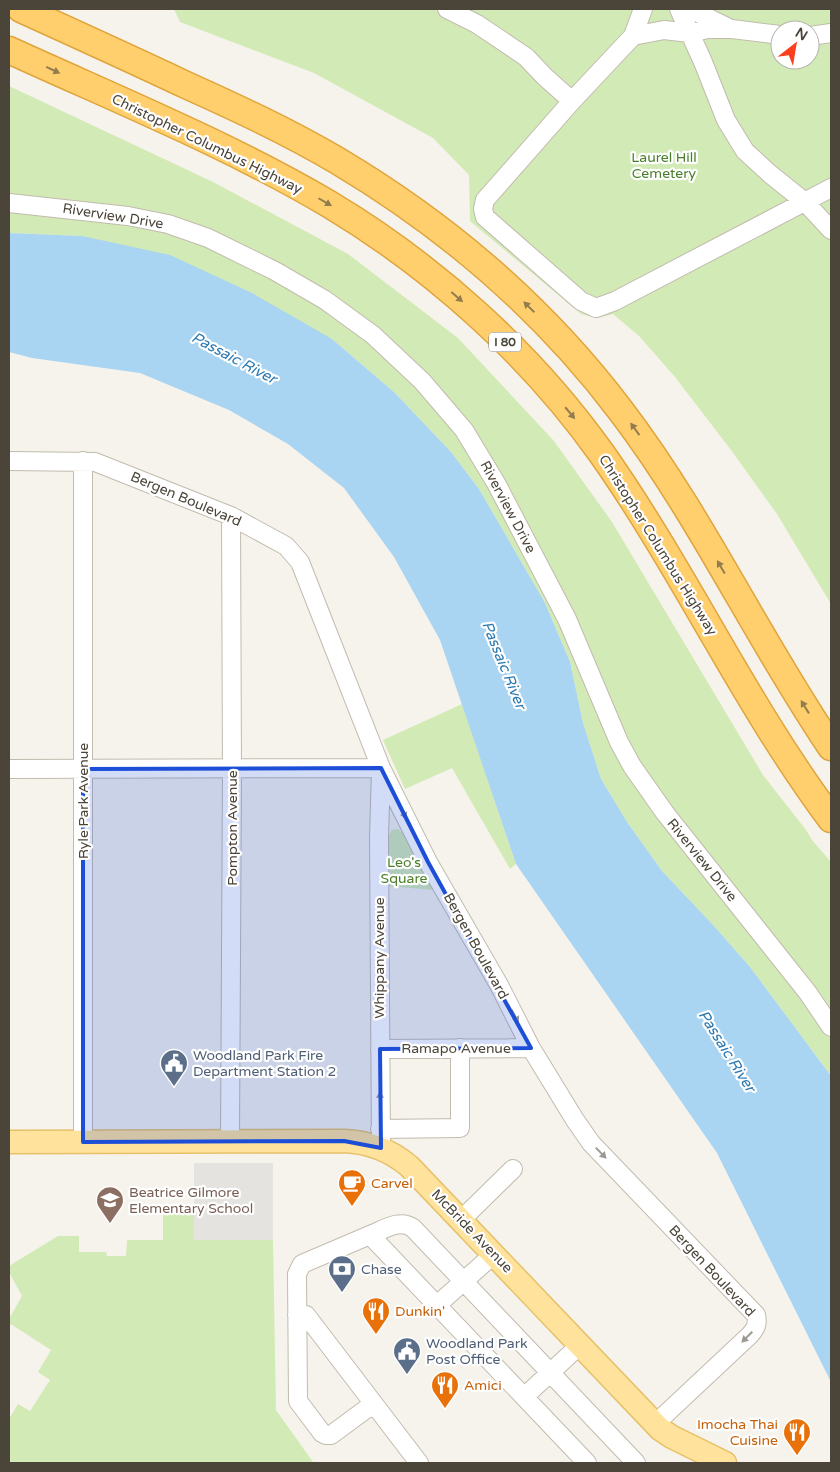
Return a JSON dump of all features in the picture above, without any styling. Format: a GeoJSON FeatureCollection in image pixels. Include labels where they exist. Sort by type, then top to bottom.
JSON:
{"type":"FeatureCollection","features":[{"type":"Feature","properties":{"kind":"highway"},"geometry":{"type":"LineString","coordinates":[[21,9],[303,141],[415,211],[490,270],[525,302],[564,343],[620,409],[648,447],[679,495],[795,691],[831,747]]}},
{"type":"Feature","properties":{"kind":"highway","name":"Christopher Columbus Highway"},"geometry":{"type":"LineString","coordinates":[[9,50],[185,130],[250,161],[296,186],[369,230],[406,256],[476,314],[510,346],[542,381],[572,415],[600,452],[651,528],[782,749],[831,819]]}},
{"type":"Feature","properties":{"kind":"main road","name":"McBride Avenue"},"geometry":{"type":"LineString","coordinates":[[9,1142],[357,1142],[381,1138],[393,1154],[409,1166],[462,1220],[655,1424],[672,1437],[725,1463]]}},
{"type":"Feature","properties":{"kind":"street"},"geometry":{"type":"LineString","coordinates":[[447,9],[477,24],[526,57],[544,77],[572,101]]}},
{"type":"Feature","properties":{"kind":"street"},"geometry":{"type":"LineString","coordinates":[[643,9],[633,36],[572,101],[485,200],[483,209],[485,217],[581,301],[596,308],[614,301],[831,188]]}},
{"type":"Feature","properties":{"kind":"street"},"geometry":{"type":"LineString","coordinates":[[679,9],[726,120],[745,151],[805,202],[831,230]]}},
{"type":"Feature","properties":{"kind":"street"},"geometry":{"type":"LineString","coordinates":[[690,9],[732,29]]}},
{"type":"Feature","properties":{"kind":"street"},"geometry":{"type":"LineString","coordinates":[[633,36],[664,30],[690,33],[708,29],[732,29],[770,35]]}},
{"type":"Feature","properties":{"kind":"street"},"geometry":{"type":"LineString","coordinates":[[703,62],[712,41],[717,36],[732,29]]}},
{"type":"Feature","properties":{"kind":"street","name":"Riverview Drive"},"geometry":{"type":"LineString","coordinates":[[9,203],[128,216],[168,224],[208,238],[274,271],[333,306],[373,335],[422,381],[464,430],[496,483],[568,619],[619,742],[632,766],[665,813],[808,992],[831,1027]]}},
{"type":"Feature","properties":{"kind":"street","name":"Bergen Boulevard"},"geometry":{"type":"LineString","coordinates":[[9,461],[95,462],[230,516],[286,546],[300,562],[381,768],[428,862],[498,985],[531,1048],[591,1143],[756,1315],[756,1328],[750,1335],[655,1424]]}},
{"type":"Feature","properties":{"kind":"street","name":"Ryle Park Avenue"},"geometry":{"type":"LineString","coordinates":[[83,1142],[84,461]]}},
{"type":"Feature","properties":{"kind":"street","name":"Pompton Avenue"},"geometry":{"type":"LineString","coordinates":[[230,516],[232,769],[230,1141]]}},
{"type":"Feature","properties":{"kind":"street"},"geometry":{"type":"LineString","coordinates":[[9,769],[381,768]]}},
{"type":"Feature","properties":{"kind":"street","name":"Whippany Avenue"},"geometry":{"type":"LineString","coordinates":[[381,768],[379,837],[381,1138]]}},
{"type":"Feature","properties":{"kind":"street"},"geometry":{"type":"LineString","coordinates":[[381,1138],[460,1128],[460,1048]]}},
{"type":"Feature","properties":{"kind":"street","name":"Ramapo Avenue"},"geometry":{"type":"LineString","coordinates":[[380,1049],[531,1048]]}},
{"type":"Feature","properties":{"kind":"street"},"geometry":{"type":"LineString","coordinates":[[462,1220],[513,1169]]}},
{"type":"Feature","properties":{"kind":"street"},"geometry":{"type":"LineString","coordinates":[[373,1404],[331,1435],[326,1435],[322,1433],[298,1401],[297,1274],[302,1264],[400,1224],[410,1225],[636,1463]]}},
{"type":"Feature","properties":{"kind":"street"},"geometry":{"type":"LineString","coordinates":[[370,1235],[587,1463]]}},
{"type":"Feature","properties":{"kind":"street"},"geometry":{"type":"LineString","coordinates":[[436,1306],[494,1254]]}},
{"type":"Feature","properties":{"kind":"street"},"geometry":{"type":"LineString","coordinates":[[296,1315],[306,1315],[419,1463]]}},
{"type":"Feature","properties":{"kind":"street"},"geometry":{"type":"LineString","coordinates":[[524,1397],[580,1345]]}},
{"type":"Feature","properties":{"kind":"highlighted area"},"geometry":{"type":"Polygon","coordinates":[[[381,768],[428,862],[531,1048],[380,1049],[381,1148],[344,1141],[83,1142],[83,769],[381,768]]]}},
{"type":"Feature","properties":{"kind":"green space","name":"Laurel Hill Cemetery"},"geometry":{"type":"Polygon","coordinates":[[[174,9],[831,9],[831,604],[777,514],[675,377],[639,336],[613,314],[597,317],[581,314],[470,221],[469,175],[433,138],[314,73],[180,22],[174,9]]]}},
{"type":"Feature","properties":{"kind":"green space"},"geometry":{"type":"Polygon","coordinates":[[[9,86],[213,182],[348,254],[458,338],[554,441],[612,522],[763,775],[831,862],[831,1076],[750,967],[662,871],[627,822],[601,779],[583,723],[570,662],[545,603],[479,489],[451,452],[395,393],[332,339],[82,236],[9,233],[9,86]]]}},
{"type":"Feature","properties":{"kind":"green space"},"geometry":{"type":"Polygon","coordinates":[[[462,704],[516,864],[510,869],[452,768],[405,789],[383,740],[462,704]]]}},
{"type":"Feature","properties":{"kind":"green space","name":"Leo's Square"},"geometry":{"type":"Polygon","coordinates":[[[398,829],[403,833],[435,890],[387,886],[388,836],[392,830],[398,829]]]}},
{"type":"Feature","properties":{"kind":"green space"},"geometry":{"type":"Polygon","coordinates":[[[163,1212],[194,1212],[194,1240],[273,1240],[276,1410],[313,1462],[9,1463],[9,1419],[18,1404],[30,1411],[50,1380],[38,1372],[51,1350],[9,1323],[9,1319],[22,1296],[9,1272],[9,1266],[58,1236],[79,1236],[79,1252],[106,1252],[107,1256],[126,1256],[127,1240],[163,1240],[163,1212]]]}},
{"type":"Feature","properties":{"kind":"shaded area"},"geometry":{"type":"Polygon","coordinates":[[[194,1163],[273,1163],[273,1240],[194,1240],[194,1163]]]}},
{"type":"Feature","properties":{"kind":"water","name":"Passaic River"},"geometry":{"type":"Polygon","coordinates":[[[9,233],[82,236],[170,255],[252,293],[332,339],[395,393],[451,452],[479,489],[545,603],[570,662],[583,723],[601,779],[627,822],[662,871],[750,967],[831,1076],[831,1382],[717,1153],[516,864],[440,640],[394,557],[344,488],[288,444],[229,410],[140,373],[32,358],[9,352],[9,233]]]}},
{"type":"Feature","properties":{"kind":"place","name":"Woodland Park Fire Department Station 2"},"geometry":{"type":"Point","coordinates":[174,1087]}},
{"type":"Feature","properties":{"kind":"place","name":"Carvel"},"geometry":{"type":"Point","coordinates":[352,1207]}},
{"type":"Feature","properties":{"kind":"place","name":"Beatrice Gilmore Elementary School"},"geometry":{"type":"Point","coordinates":[110,1224]}},
{"type":"Feature","properties":{"kind":"place","name":"Chase"},"geometry":{"type":"Point","coordinates":[342,1293]}},
{"type":"Feature","properties":{"kind":"place","name":"Dunkin'"},"geometry":{"type":"Point","coordinates":[376,1335]}},
{"type":"Feature","properties":{"kind":"place","name":"Woodland Park Post Office"},"geometry":{"type":"Point","coordinates":[407,1375]}},
{"type":"Feature","properties":{"kind":"place","name":"Amici"},"geometry":{"type":"Point","coordinates":[445,1409]}},
{"type":"Feature","properties":{"kind":"place","name":"Imocha Thai Cuisine"},"geometry":{"type":"Point","coordinates":[797,1456]}}]}
